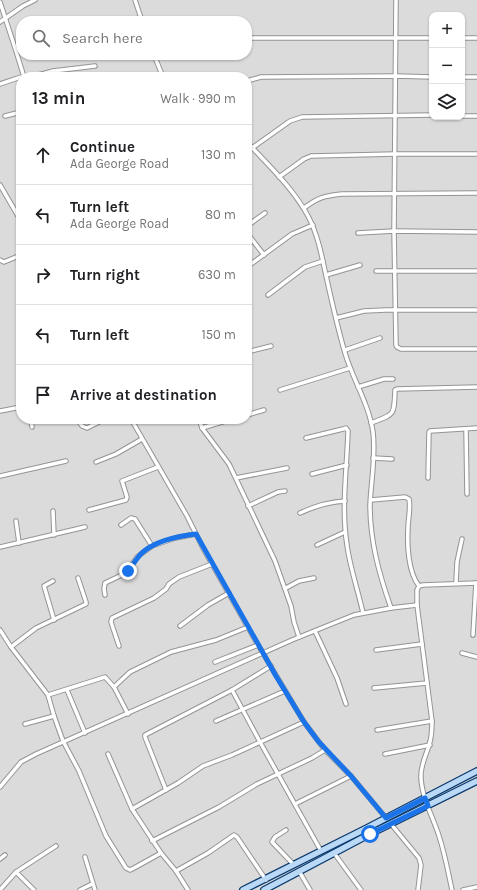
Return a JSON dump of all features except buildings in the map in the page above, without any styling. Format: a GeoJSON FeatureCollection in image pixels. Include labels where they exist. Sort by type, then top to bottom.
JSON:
{"type":"FeatureCollection","features":[{"type":"Feature","properties":{"kind":"main road"},"geometry":{"type":"LineString","coordinates":[[243,890],[294,866],[477,771]]}},
{"type":"Feature","properties":{"kind":"main road"},"geometry":{"type":"LineString","coordinates":[[264,890],[477,781]]}},
{"type":"Feature","properties":{"kind":"street"},"geometry":{"type":"LineString","coordinates":[[0,22],[15,11],[35,0]]}},
{"type":"Feature","properties":{"kind":"street"},"geometry":{"type":"LineString","coordinates":[[135,0],[140,16]]}},
{"type":"Feature","properties":{"kind":"street"},"geometry":{"type":"LineString","coordinates":[[396,0],[394,231],[397,347],[401,349],[477,348]]}},
{"type":"Feature","properties":{"kind":"street"},"geometry":{"type":"LineString","coordinates":[[0,2],[16,49]]}},
{"type":"Feature","properties":{"kind":"street"},"geometry":{"type":"LineString","coordinates":[[252,38],[429,38]]}},
{"type":"Feature","properties":{"kind":"street"},"geometry":{"type":"LineString","coordinates":[[465,38],[477,38]]}},
{"type":"Feature","properties":{"kind":"street"},"geometry":{"type":"LineString","coordinates":[[19,60],[22,72]]}},
{"type":"Feature","properties":{"kind":"street"},"geometry":{"type":"LineString","coordinates":[[156,60],[161,72]]}},
{"type":"Feature","properties":{"kind":"street"},"geometry":{"type":"LineString","coordinates":[[49,72],[95,66]]}},
{"type":"Feature","properties":{"kind":"street"},"geometry":{"type":"LineString","coordinates":[[252,79],[261,77],[429,77]]}},
{"type":"Feature","properties":{"kind":"street"},"geometry":{"type":"LineString","coordinates":[[465,77],[477,77]]}},
{"type":"Feature","properties":{"kind":"street"},"geometry":{"type":"LineString","coordinates":[[0,84],[16,79]]}},
{"type":"Feature","properties":{"kind":"street"},"geometry":{"type":"LineString","coordinates":[[5,116],[16,113]]}},
{"type":"Feature","properties":{"kind":"street"},"geometry":{"type":"LineString","coordinates":[[391,608],[380,574],[372,541],[371,500],[373,440],[371,423],[367,407],[350,368],[313,225],[304,208],[280,177],[252,148],[290,121],[302,117],[429,115]]}},
{"type":"Feature","properties":{"kind":"street"},"geometry":{"type":"LineString","coordinates":[[465,116],[477,116]]}},
{"type":"Feature","properties":{"kind":"street"},"geometry":{"type":"LineString","coordinates":[[280,177],[304,158],[311,156],[477,154]]}},
{"type":"Feature","properties":{"kind":"street"},"geometry":{"type":"LineString","coordinates":[[0,185],[16,212]]}},
{"type":"Feature","properties":{"kind":"street"},"geometry":{"type":"LineString","coordinates":[[304,208],[316,199],[342,194],[477,193]]}},
{"type":"Feature","properties":{"kind":"street"},"geometry":{"type":"LineString","coordinates":[[252,222],[265,213]]}},
{"type":"Feature","properties":{"kind":"street"},"geometry":{"type":"LineString","coordinates":[[252,263],[292,234],[313,225]]}},
{"type":"Feature","properties":{"kind":"street"},"geometry":{"type":"LineString","coordinates":[[358,234],[394,231],[477,232]]}},
{"type":"Feature","properties":{"kind":"street"},"geometry":{"type":"LineString","coordinates":[[252,239],[264,255]]}},
{"type":"Feature","properties":{"kind":"street"},"geometry":{"type":"LineString","coordinates":[[0,260],[4,262],[16,257]]}},
{"type":"Feature","properties":{"kind":"street"},"geometry":{"type":"LineString","coordinates":[[268,295],[305,267],[323,261]]}},
{"type":"Feature","properties":{"kind":"street"},"geometry":{"type":"LineString","coordinates":[[326,275],[360,265]]}},
{"type":"Feature","properties":{"kind":"street"},"geometry":{"type":"LineString","coordinates":[[376,271],[477,271]]}},
{"type":"Feature","properties":{"kind":"street"},"geometry":{"type":"LineString","coordinates":[[336,318],[364,311],[477,310]]}},
{"type":"Feature","properties":{"kind":"street"},"geometry":{"type":"LineString","coordinates":[[345,350],[380,338]]}},
{"type":"Feature","properties":{"kind":"street"},"geometry":{"type":"LineString","coordinates":[[252,351],[271,346]]}},
{"type":"Feature","properties":{"kind":"street"},"geometry":{"type":"LineString","coordinates":[[280,390],[350,368]]}},
{"type":"Feature","properties":{"kind":"street"},"geometry":{"type":"LineString","coordinates":[[358,387],[384,379],[393,379]]}},
{"type":"Feature","properties":{"kind":"street"},"geometry":{"type":"LineString","coordinates":[[371,423],[392,414],[395,410],[395,390],[397,389],[477,387]]}},
{"type":"Feature","properties":{"kind":"street"},"geometry":{"type":"LineString","coordinates":[[0,411],[16,408]]}},
{"type":"Feature","properties":{"kind":"street"},"geometry":{"type":"LineString","coordinates":[[252,414],[264,410]]}},
{"type":"Feature","properties":{"kind":"street"},"geometry":{"type":"LineString","coordinates":[[81,424],[87,428],[95,424]]}},
{"type":"Feature","properties":{"kind":"street"},"geometry":{"type":"LineString","coordinates":[[134,424],[258,645],[304,722],[325,750],[351,776],[386,818]]}},
{"type":"Feature","properties":{"kind":"street"},"geometry":{"type":"LineString","coordinates":[[200,424],[223,454],[236,478],[275,561],[286,588],[299,637]]}},
{"type":"Feature","properties":{"kind":"street"},"geometry":{"type":"LineString","coordinates":[[202,428],[215,424]]}},
{"type":"Feature","properties":{"kind":"street"},"geometry":{"type":"LineString","coordinates":[[466,428],[467,494]]}},
{"type":"Feature","properties":{"kind":"street"},"geometry":{"type":"LineString","coordinates":[[428,478],[429,432],[477,428]]}},
{"type":"Feature","properties":{"kind":"street"},"geometry":{"type":"LineString","coordinates":[[306,438],[342,429],[348,429],[345,532],[350,564],[363,613]]}},
{"type":"Feature","properties":{"kind":"street"},"geometry":{"type":"LineString","coordinates":[[96,462],[116,454],[142,439]]}},
{"type":"Feature","properties":{"kind":"street"},"geometry":{"type":"LineString","coordinates":[[373,458],[392,459]]}},
{"type":"Feature","properties":{"kind":"street"},"geometry":{"type":"LineString","coordinates":[[0,476],[66,461]]}},
{"type":"Feature","properties":{"kind":"street"},"geometry":{"type":"LineString","coordinates":[[312,474],[347,465]]}},
{"type":"Feature","properties":{"kind":"street"},"geometry":{"type":"LineString","coordinates":[[89,510],[126,500],[127,497],[122,481],[158,467]]}},
{"type":"Feature","properties":{"kind":"street"},"geometry":{"type":"LineString","coordinates":[[236,478],[287,468]]}},
{"type":"Feature","properties":{"kind":"street"},"geometry":{"type":"LineString","coordinates":[[248,506],[285,491]]}},
{"type":"Feature","properties":{"kind":"street"},"geometry":{"type":"LineString","coordinates":[[371,500],[409,499],[408,529],[410,562],[412,575],[419,586]]}},
{"type":"Feature","properties":{"kind":"street"},"geometry":{"type":"LineString","coordinates":[[300,513],[323,504],[345,501]]}},
{"type":"Feature","properties":{"kind":"street"},"geometry":{"type":"LineString","coordinates":[[53,511],[54,535]]}},
{"type":"Feature","properties":{"kind":"street"},"geometry":{"type":"LineString","coordinates":[[121,525],[131,518],[134,518],[142,528],[152,546]]}},
{"type":"Feature","properties":{"kind":"street"},"geometry":{"type":"LineString","coordinates":[[16,521],[19,543]]}},
{"type":"Feature","properties":{"kind":"street"},"geometry":{"type":"LineString","coordinates":[[0,547],[85,527]]}},
{"type":"Feature","properties":{"kind":"street"},"geometry":{"type":"LineString","coordinates":[[317,545],[345,532]]}},
{"type":"Feature","properties":{"kind":"street"},"geometry":{"type":"LineString","coordinates":[[106,594],[104,589],[105,583],[126,573],[137,557],[152,546],[175,538],[196,534]]}},
{"type":"Feature","properties":{"kind":"street"},"geometry":{"type":"LineString","coordinates":[[456,583],[457,562],[462,539]]}},
{"type":"Feature","properties":{"kind":"street"},"geometry":{"type":"LineString","coordinates":[[119,646],[111,622],[112,618],[154,598],[179,577],[212,564]]}},
{"type":"Feature","properties":{"kind":"street"},"geometry":{"type":"LineString","coordinates":[[11,647],[31,630],[86,604],[78,578]]}},
{"type":"Feature","properties":{"kind":"street"},"geometry":{"type":"LineString","coordinates":[[286,588],[299,582],[314,578]]}},
{"type":"Feature","properties":{"kind":"street"},"geometry":{"type":"LineString","coordinates":[[54,581],[44,586],[54,620]]}},
{"type":"Feature","properties":{"kind":"street"},"geometry":{"type":"LineString","coordinates":[[419,586],[477,583],[473,635]]}},
{"type":"Feature","properties":{"kind":"street"},"geometry":{"type":"LineString","coordinates":[[419,586],[417,590],[417,605],[432,721],[430,745],[420,777],[425,798],[444,851],[452,890]]}},
{"type":"Feature","properties":{"kind":"street"},"geometry":{"type":"LineString","coordinates":[[180,626],[208,605],[229,593]]}},
{"type":"Feature","properties":{"kind":"street"},"geometry":{"type":"LineString","coordinates":[[0,787],[21,762],[63,741],[128,714],[299,637],[363,613],[417,605]]}},
{"type":"Feature","properties":{"kind":"street"},"geometry":{"type":"LineString","coordinates":[[114,686],[130,672],[171,652],[216,640],[248,627]]}},
{"type":"Feature","properties":{"kind":"street"},"geometry":{"type":"LineString","coordinates":[[0,630],[11,647],[48,695],[63,741],[79,770],[106,836],[126,868],[128,870],[134,868],[161,853]]}},
{"type":"Feature","properties":{"kind":"street"},"geometry":{"type":"LineString","coordinates":[[315,631],[337,678],[346,704]]}},
{"type":"Feature","properties":{"kind":"street"},"geometry":{"type":"LineString","coordinates":[[376,650],[422,644]]}},
{"type":"Feature","properties":{"kind":"street"},"geometry":{"type":"LineString","coordinates":[[215,662],[258,645]]}},
{"type":"Feature","properties":{"kind":"street"},"geometry":{"type":"LineString","coordinates":[[462,653],[477,657]]}},
{"type":"Feature","properties":{"kind":"street"},"geometry":{"type":"LineString","coordinates":[[166,790],[145,735],[232,690],[271,666]]}},
{"type":"Feature","properties":{"kind":"street"},"geometry":{"type":"LineString","coordinates":[[48,695],[68,690],[105,677],[114,686],[128,714]]}},
{"type":"Feature","properties":{"kind":"street"},"geometry":{"type":"LineString","coordinates":[[374,688],[426,683]]}},
{"type":"Feature","properties":{"kind":"street"},"geometry":{"type":"LineString","coordinates":[[68,690],[84,733]]}},
{"type":"Feature","properties":{"kind":"street"},"geometry":{"type":"LineString","coordinates":[[232,690],[321,852]]}},
{"type":"Feature","properties":{"kind":"street"},"geometry":{"type":"LineString","coordinates":[[216,721],[243,711],[285,691]]}},
{"type":"Feature","properties":{"kind":"street"},"geometry":{"type":"LineString","coordinates":[[25,724],[54,716]]}},
{"type":"Feature","properties":{"kind":"street"},"geometry":{"type":"LineString","coordinates":[[377,730],[432,721]]}},
{"type":"Feature","properties":{"kind":"street"},"geometry":{"type":"LineString","coordinates":[[132,810],[178,783],[203,766],[304,722]]}},
{"type":"Feature","properties":{"kind":"street"},"geometry":{"type":"LineString","coordinates":[[385,754],[430,745]]}},
{"type":"Feature","properties":{"kind":"street"},"geometry":{"type":"LineString","coordinates":[[152,841],[325,750]]}},
{"type":"Feature","properties":{"kind":"street"},"geometry":{"type":"LineString","coordinates":[[108,754],[132,810],[152,841],[176,871],[188,890]]}},
{"type":"Feature","properties":{"kind":"street"},"geometry":{"type":"LineString","coordinates":[[295,804],[351,776]]}},
{"type":"Feature","properties":{"kind":"street"},"geometry":{"type":"LineString","coordinates":[[391,824],[419,858],[421,865],[418,890]]}},
{"type":"Feature","properties":{"kind":"street"},"geometry":{"type":"LineString","coordinates":[[286,830],[275,837],[272,842],[294,866]]}},
{"type":"Feature","properties":{"kind":"street"},"geometry":{"type":"LineString","coordinates":[[176,871],[208,853],[234,835],[237,837],[266,880]]}},
{"type":"Feature","properties":{"kind":"street"},"geometry":{"type":"LineString","coordinates":[[1,890],[16,872],[56,846]]}},
{"type":"Feature","properties":{"kind":"street"},"geometry":{"type":"LineString","coordinates":[[334,853],[361,890]]}},
{"type":"Feature","properties":{"kind":"street"},"geometry":{"type":"LineString","coordinates":[[0,859],[4,855]]}},
{"type":"Feature","properties":{"kind":"street"},"geometry":{"type":"LineString","coordinates":[[85,857],[95,890]]}},
{"type":"Feature","properties":{"kind":"street"},"geometry":{"type":"LineString","coordinates":[[299,871],[310,890]]}},
{"type":"Feature","properties":{"kind":"street"},"geometry":{"type":"LineString","coordinates":[[16,872],[34,890]]}},
{"type":"Feature","properties":{"kind":"street"},"geometry":{"type":"LineString","coordinates":[[80,890],[92,884]]}},
{"type":"Feature","properties":{"kind":"street"},"geometry":{"type":"LineString","coordinates":[[463,890],[477,887]]}},
{"type":"Feature","properties":{"kind":"shaded area"},"geometry":{"type":"Polygon","coordinates":[[[0,0],[477,0],[477,890],[0,890],[0,0]]]}},
{"type":"Feature","properties":{"kind":"route"},"geometry":{"type":"LineString","coordinates":[[128,571],[137,557],[152,546],[175,538],[196,534],[276,676],[304,722],[325,750],[362,788],[386,818],[425,798],[428,806],[370,834]]}}]}
